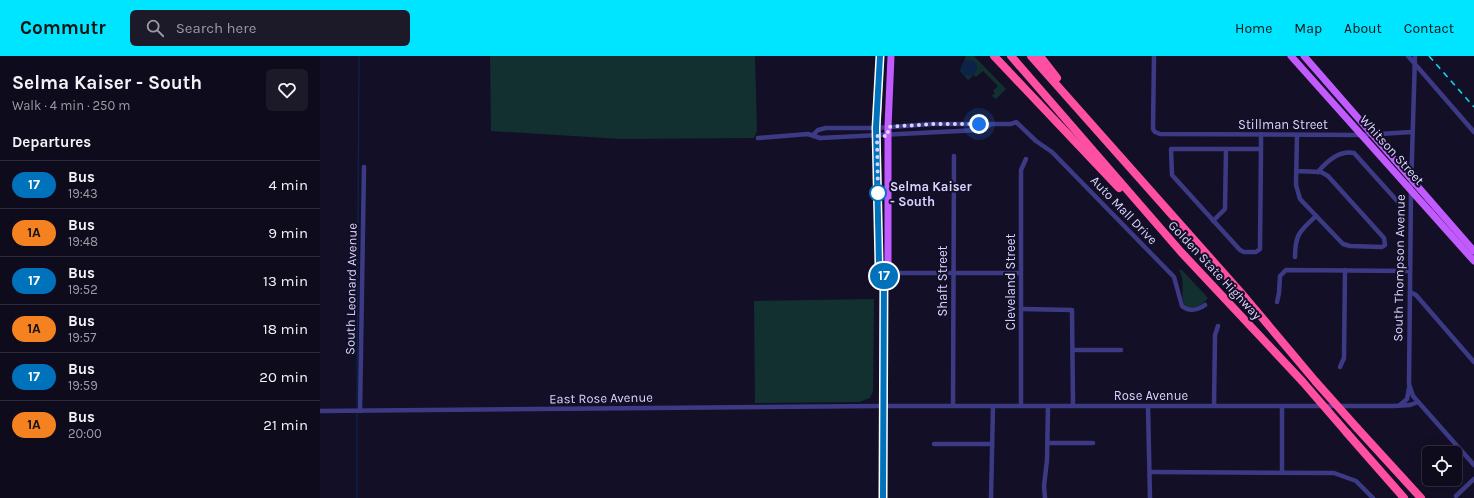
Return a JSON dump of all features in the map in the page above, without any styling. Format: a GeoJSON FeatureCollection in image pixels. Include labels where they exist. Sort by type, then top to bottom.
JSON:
{"type":"FeatureCollection","features":[{"type":"Feature","properties":{"kind":"highway"},"geometry":{"type":"LineString","coordinates":[[994,56],[1181,252]]}},
{"type":"Feature","properties":{"kind":"highway","name":"Golden State Highway"},"geometry":{"type":"LineString","coordinates":[[1011,56],[1181,252],[1302,382],[1404,498]]}},
{"type":"Feature","properties":{"kind":"highway","name":"Golden State Highway"},"geometry":{"type":"LineString","coordinates":[[1031,56],[1095,130],[1243,295],[1316,382],[1421,498]]}},
{"type":"Feature","properties":{"kind":"highway"},"geometry":{"type":"LineString","coordinates":[[1040,56],[1095,130]]}},
{"type":"Feature","properties":{"kind":"main road"},"geometry":{"type":"LineString","coordinates":[[880,56],[876,128],[879,264],[884,272]]}},
{"type":"Feature","properties":{"kind":"main road"},"geometry":{"type":"LineString","coordinates":[[883,498],[882,406],[884,272],[888,265],[888,127],[891,56]]}},
{"type":"Feature","properties":{"kind":"main road","name":"Whitson Street"},"geometry":{"type":"LineString","coordinates":[[1291,56],[1474,261]]}},
{"type":"Feature","properties":{"kind":"main road","name":"Whitson Street"},"geometry":{"type":"LineString","coordinates":[[1304,56],[1474,251]]}},
{"type":"Feature","properties":{"kind":"main road"},"geometry":{"type":"LineString","coordinates":[[1302,68],[1307,67],[1321,83],[1332,88]]}},
{"type":"Feature","properties":{"kind":"street","name":"Stillman Street"},"geometry":{"type":"LineString","coordinates":[[1154,56],[1155,132],[1160,134],[1362,135],[1412,132]]}},
{"type":"Feature","properties":{"kind":"street"},"geometry":{"type":"LineString","coordinates":[[1408,56],[1474,132]]}},
{"type":"Feature","properties":{"kind":"street","name":"South Thompson Avenue"},"geometry":{"type":"LineString","coordinates":[[1394,406],[1405,402],[1409,384],[1411,179],[1415,56]]}},
{"type":"Feature","properties":{"kind":"street","name":"Auto Mall Drive"},"geometry":{"type":"LineString","coordinates":[[991,124],[1011,124],[1016,122],[1036,141],[1052,152],[1174,277],[1182,306],[1191,310],[1198,309],[1205,305]]}},
{"type":"Feature","properties":{"kind":"street"},"geometry":{"type":"LineString","coordinates":[[813,135],[818,130],[826,128],[876,128],[932,124],[991,124]]}},
{"type":"Feature","properties":{"kind":"street"},"geometry":{"type":"LineString","coordinates":[[758,138],[808,134],[820,138],[888,136],[979,130],[991,124]]}},
{"type":"Feature","properties":{"kind":"street"},"geometry":{"type":"LineString","coordinates":[[1261,134],[1261,149],[1259,250],[1253,252],[1242,252],[1172,175],[1171,149],[1261,149]]}},
{"type":"Feature","properties":{"kind":"street"},"geometry":{"type":"LineString","coordinates":[[1296,171],[1326,174],[1384,238],[1385,245],[1382,247],[1355,247],[1343,244],[1316,216],[1297,193],[1296,171],[1297,135]]}},
{"type":"Feature","properties":{"kind":"street"},"geometry":{"type":"LineString","coordinates":[[1213,221],[1225,209],[1226,149]]}},
{"type":"Feature","properties":{"kind":"street"},"geometry":{"type":"LineString","coordinates":[[1318,172],[1335,156],[1348,153],[1354,154],[1399,203]]}},
{"type":"Feature","properties":{"kind":"street","name":"Shaft Street"},"geometry":{"type":"LineString","coordinates":[[953,406],[954,156]]}},
{"type":"Feature","properties":{"kind":"street","name":"Cleveland Street"},"geometry":{"type":"LineString","coordinates":[[1020,406],[1022,168],[1026,159]]}},
{"type":"Feature","properties":{"kind":"street","name":"South Leonard Avenue"},"geometry":{"type":"LineString","coordinates":[[360,411],[364,167]]}},
{"type":"Feature","properties":{"kind":"street"},"geometry":{"type":"LineString","coordinates":[[1295,257],[1295,245],[1298,233],[1316,216]]}},
{"type":"Feature","properties":{"kind":"street"},"geometry":{"type":"LineString","coordinates":[[1277,302],[1280,276],[1282,272],[1288,270],[1410,271]]}},
{"type":"Feature","properties":{"kind":"street"},"geometry":{"type":"LineString","coordinates":[[1340,367],[1344,358],[1345,270]]}},
{"type":"Feature","properties":{"kind":"street"},"geometry":{"type":"LineString","coordinates":[[884,272],[1020,273]]}},
{"type":"Feature","properties":{"kind":"street"},"geometry":{"type":"LineString","coordinates":[[1410,292],[1416,295],[1474,362]]}},
{"type":"Feature","properties":{"kind":"street"},"geometry":{"type":"LineString","coordinates":[[1021,309],[1072,310],[1073,406]]}},
{"type":"Feature","properties":{"kind":"street"},"geometry":{"type":"LineString","coordinates":[[1214,406],[1214,335],[1218,326]]}},
{"type":"Feature","properties":{"kind":"street"},"geometry":{"type":"LineString","coordinates":[[1073,350],[1121,350]]}},
{"type":"Feature","properties":{"kind":"street","name":"South Thompson Avenue"},"geometry":{"type":"LineString","coordinates":[[1409,384],[1411,393],[1418,402],[1474,465]]}},
{"type":"Feature","properties":{"kind":"street","name":"Rose Avenue"},"geometry":{"type":"LineString","coordinates":[[882,406],[1394,406],[1410,405],[1418,402]]}},
{"type":"Feature","properties":{"kind":"street","name":"East Rose Avenue"},"geometry":{"type":"LineString","coordinates":[[320,411],[882,406]]}},
{"type":"Feature","properties":{"kind":"street"},"geometry":{"type":"LineString","coordinates":[[991,498],[993,406]]}},
{"type":"Feature","properties":{"kind":"street"},"geometry":{"type":"LineString","coordinates":[[1045,498],[1044,486],[1048,443],[1048,406]]}},
{"type":"Feature","properties":{"kind":"street"},"geometry":{"type":"LineString","coordinates":[[1148,406],[1150,498]]}},
{"type":"Feature","properties":{"kind":"street"},"geometry":{"type":"LineString","coordinates":[[1282,406],[1282,472]]}},
{"type":"Feature","properties":{"kind":"street"},"geometry":{"type":"LineString","coordinates":[[1048,443],[1093,443]]}},
{"type":"Feature","properties":{"kind":"street"},"geometry":{"type":"LineString","coordinates":[[934,444],[992,444]]}},
{"type":"Feature","properties":{"kind":"street"},"geometry":{"type":"LineString","coordinates":[[1150,472],[1328,472],[1346,476],[1361,485],[1373,498]]}},
{"type":"Feature","properties":{"kind":"street"},"geometry":{"type":"LineString","coordinates":[[1456,496],[1474,479]]}},
{"type":"Feature","properties":{"kind":"green space"},"geometry":{"type":"Polygon","coordinates":[[[490,56],[755,56],[757,131],[754,138],[622,139],[491,131],[490,56]]]}},
{"type":"Feature","properties":{"kind":"green space"},"geometry":{"type":"Polygon","coordinates":[[[966,56],[974,56],[1006,89],[996,99],[992,96],[995,93],[993,91],[998,86],[983,71],[976,77],[974,75],[968,80],[960,71],[966,56]]]}},
{"type":"Feature","properties":{"kind":"green space"},"geometry":{"type":"Polygon","coordinates":[[[1181,269],[1208,298],[1198,308],[1187,308],[1184,304],[1182,280],[1179,271],[1181,269]]]}},
{"type":"Feature","properties":{"kind":"green space"},"geometry":{"type":"Polygon","coordinates":[[[874,299],[873,391],[870,398],[859,402],[755,403],[754,301],[874,299]]]}},
{"type":"Feature","properties":{"kind":"water"},"geometry":{"type":"Polygon","coordinates":[[[969,60],[976,65],[977,68],[972,75],[969,76],[962,71],[961,68],[966,61],[969,60]]]}},
{"type":"Feature","properties":{"kind":"waterway"},"geometry":{"type":"LineString","coordinates":[[357,406],[359,56]]}},
{"type":"Feature","properties":{"kind":"waterway"},"geometry":{"type":"LineString","coordinates":[[357,413],[357,498]]}},
{"type":"Feature","properties":{"kind":"railway"},"geometry":{"type":"LineString","coordinates":[[1429,56],[1474,107]]}},
{"type":"Feature","properties":{"kind":"bus line","name":"17"},"geometry":{"type":"LineString","coordinates":[[880,56],[876,128],[879,264],[884,272],[882,406],[883,498]]}},
{"type":"Feature","properties":{"kind":"place","name":"Selma Kaiser - South"},"geometry":{"type":"Point","coordinates":[878,193]}},
{"type":"Feature","properties":{"kind":"route"},"geometry":{"type":"LineString","coordinates":[[878,193],[877,136],[888,136],[888,127],[932,124],[979,124]]}}]}
